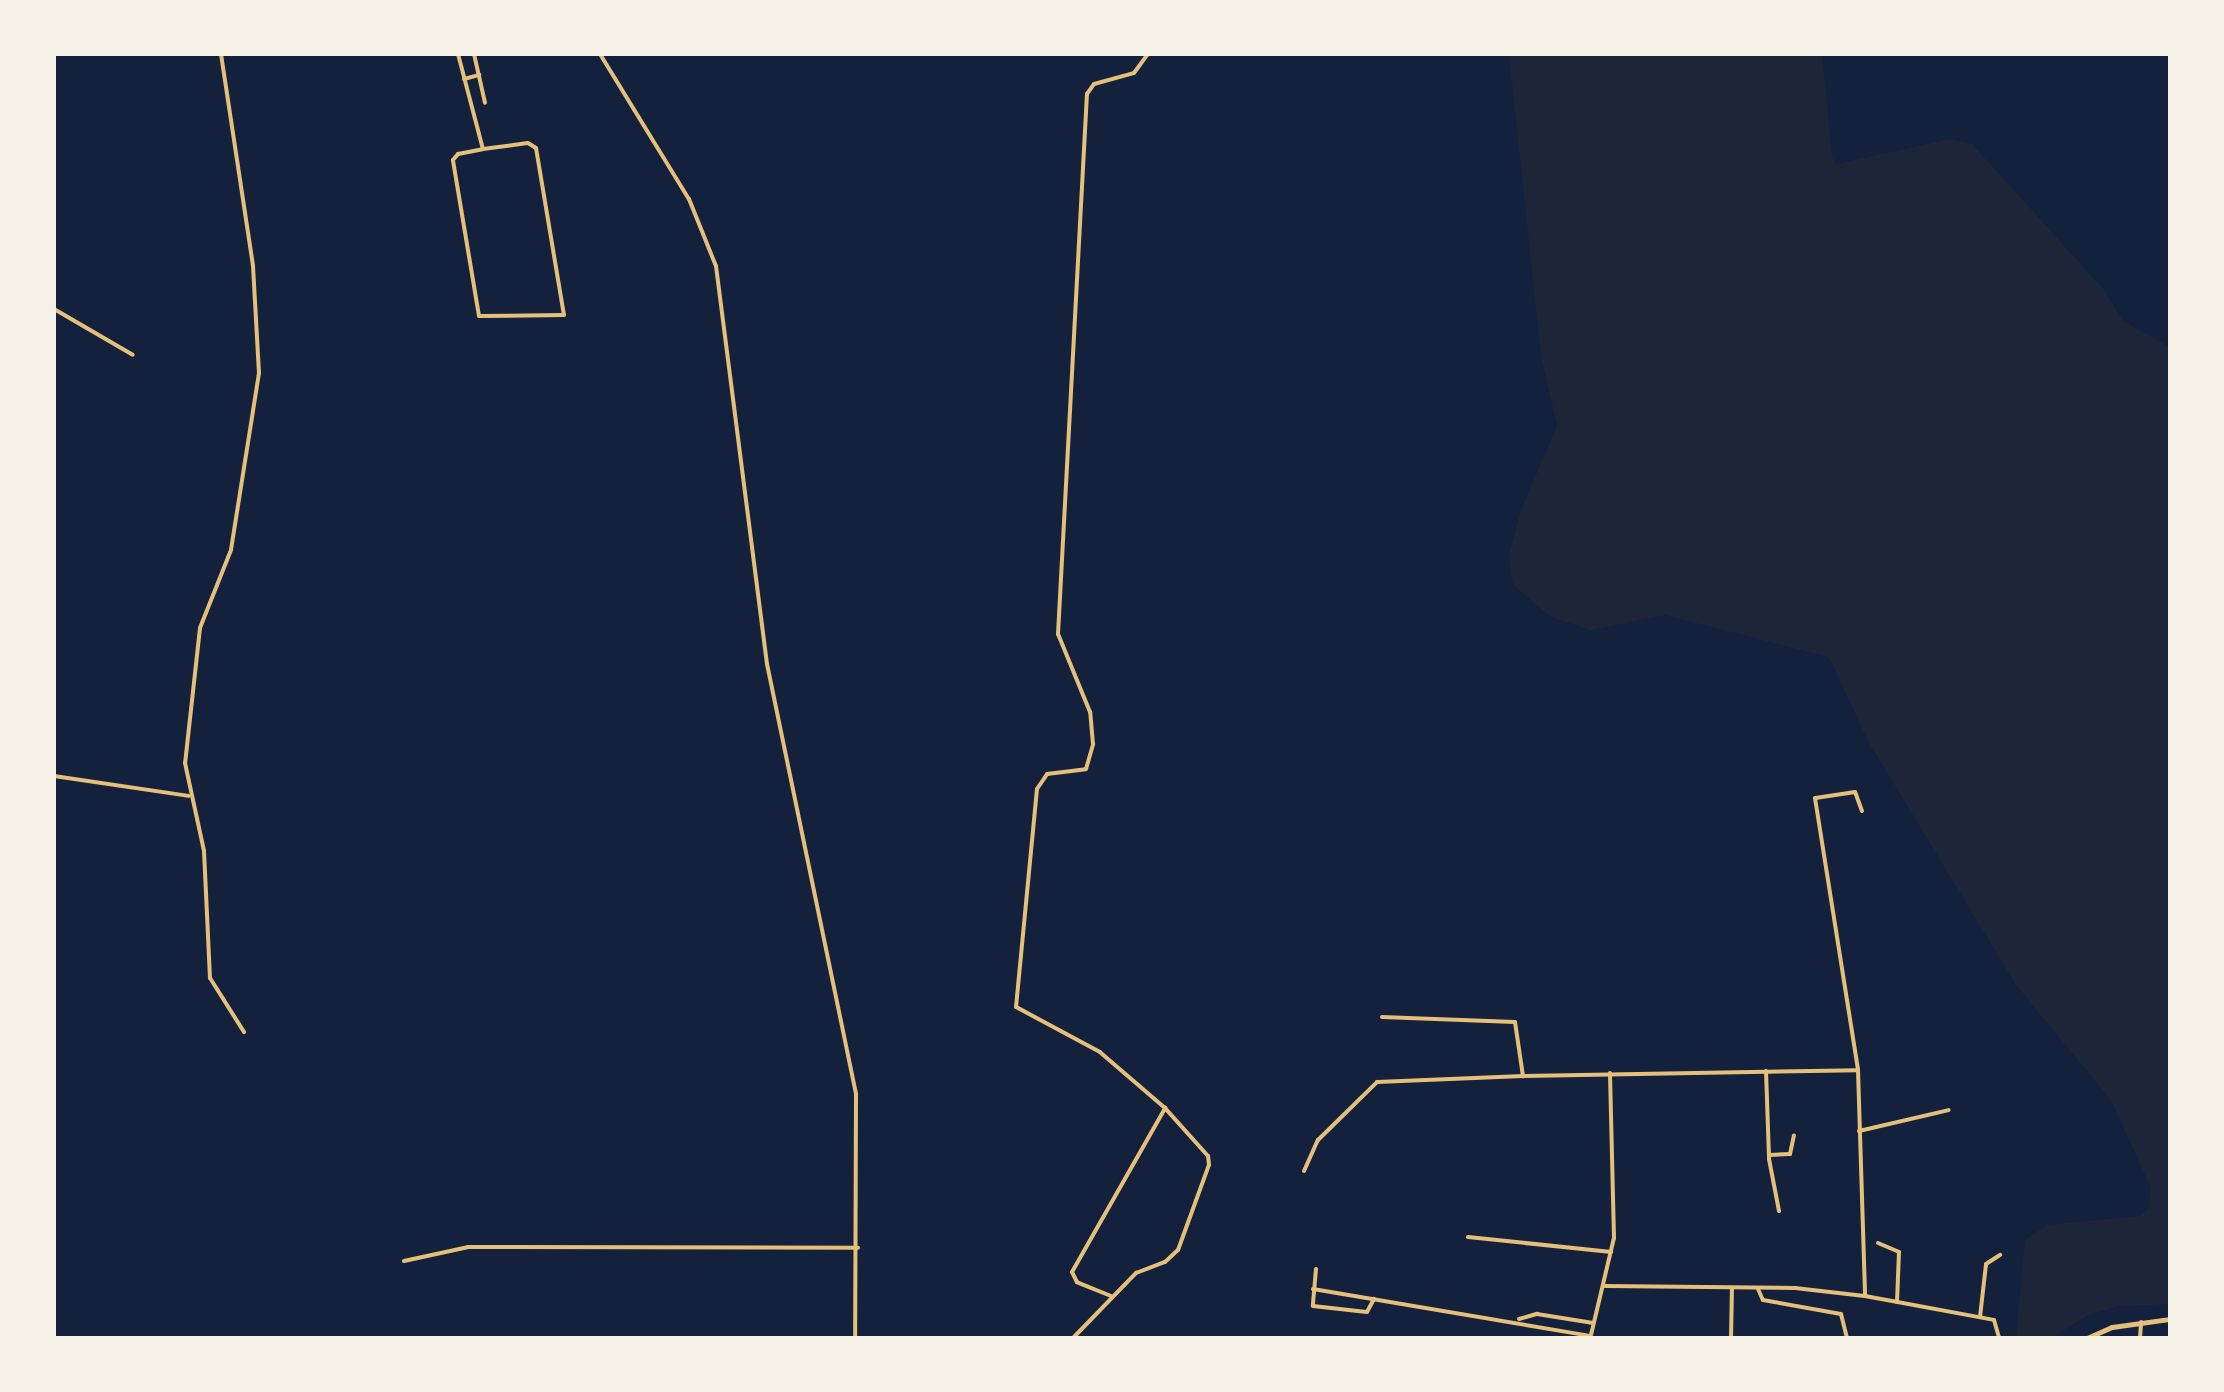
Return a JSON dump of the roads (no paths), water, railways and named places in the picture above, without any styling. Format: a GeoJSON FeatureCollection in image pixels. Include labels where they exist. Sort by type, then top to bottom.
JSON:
{"type":"FeatureCollection","features":[{"type":"Feature","properties":{"kind":"street"},"geometry":{"type":"LineString","coordinates":[[221,54],[253,266],[260,347],[241,504],[231,550],[205,611],[196,650],[185,746],[189,796],[204,851],[210,978],[244,1032]]}},
{"type":"Feature","properties":{"kind":"street"},"geometry":{"type":"LineString","coordinates":[[458,54],[483,149]]}},
{"type":"Feature","properties":{"kind":"street"},"geometry":{"type":"LineString","coordinates":[[474,54],[485,103]]}},
{"type":"Feature","properties":{"kind":"street"},"geometry":{"type":"LineString","coordinates":[[600,54],[689,199],[716,266],[767,664],[815,875],[856,1094],[858,1248],[855,1338]]}},
{"type":"Feature","properties":{"kind":"street"},"geometry":{"type":"LineString","coordinates":[[1073,1338],[1136,1273],[1165,1262],[1178,1250],[1209,1165],[1208,1156],[1165,1108],[1086,1042],[1021,1012],[1016,1002],[1038,786],[1047,774],[1086,769],[1093,744],[1090,712],[1058,634],[1087,94],[1094,84],[1134,73],[1148,54]]}},
{"type":"Feature","properties":{"kind":"street"},"geometry":{"type":"LineString","coordinates":[[464,79],[479,75]]}},
{"type":"Feature","properties":{"kind":"street"},"geometry":{"type":"LineString","coordinates":[[528,143],[536,148],[564,315],[479,316],[453,160],[458,154],[483,149],[528,143]]}},
{"type":"Feature","properties":{"kind":"street"},"geometry":{"type":"LineString","coordinates":[[54,309],[133,355]]}},
{"type":"Feature","properties":{"kind":"street"},"geometry":{"type":"LineString","coordinates":[[54,776],[189,796]]}},
{"type":"Feature","properties":{"kind":"street"},"geometry":{"type":"LineString","coordinates":[[1862,811],[1855,792],[1815,798],[1858,1070],[1865,1296]]}},
{"type":"Feature","properties":{"kind":"street"},"geometry":{"type":"LineString","coordinates":[[1382,1017],[1515,1022],[1523,1076]]}},
{"type":"Feature","properties":{"kind":"street"},"geometry":{"type":"LineString","coordinates":[[1766,1070],[1769,1155],[1779,1211]]}},
{"type":"Feature","properties":{"kind":"street"},"geometry":{"type":"LineString","coordinates":[[1304,1171],[1318,1140],[1377,1082],[1610,1073],[1858,1070]]}},
{"type":"Feature","properties":{"kind":"street"},"geometry":{"type":"LineString","coordinates":[[1313,1289],[1517,1320],[1590,1337],[1605,1286],[1615,1222],[1610,1073]]}},
{"type":"Feature","properties":{"kind":"street"},"geometry":{"type":"LineString","coordinates":[[1111,1296],[1077,1282],[1072,1272],[1165,1108]]}},
{"type":"Feature","properties":{"kind":"street"},"geometry":{"type":"LineString","coordinates":[[1859,1131],[1949,1110]]}},
{"type":"Feature","properties":{"kind":"street"},"geometry":{"type":"LineString","coordinates":[[1769,1155],[1790,1154],[1794,1135]]}},
{"type":"Feature","properties":{"kind":"street"},"geometry":{"type":"LineString","coordinates":[[1468,1237],[1611,1252]]}},
{"type":"Feature","properties":{"kind":"street"},"geometry":{"type":"LineString","coordinates":[[1878,1243],[1899,1252],[1897,1302]]}},
{"type":"Feature","properties":{"kind":"street"},"geometry":{"type":"LineString","coordinates":[[404,1261],[468,1247],[858,1248]]}},
{"type":"Feature","properties":{"kind":"street"},"geometry":{"type":"LineString","coordinates":[[1980,1317],[1986,1264],[2000,1255]]}},
{"type":"Feature","properties":{"kind":"street"},"geometry":{"type":"LineString","coordinates":[[1316,1269],[1313,1306],[1367,1312],[1374,1299]]}},
{"type":"Feature","properties":{"kind":"street"},"geometry":{"type":"LineString","coordinates":[[1605,1286],[1758,1288],[1865,1296],[1980,1317],[1997,1323],[1999,1338]]}},
{"type":"Feature","properties":{"kind":"street"},"geometry":{"type":"LineString","coordinates":[[1731,1338],[1732,1288]]}},
{"type":"Feature","properties":{"kind":"street"},"geometry":{"type":"LineString","coordinates":[[1758,1288],[1763,1300],[1841,1314],[1847,1338]]}},
{"type":"Feature","properties":{"kind":"street"},"geometry":{"type":"LineString","coordinates":[[1517,1320],[1537,1314],[1594,1323]]}},
{"type":"Feature","properties":{"kind":"street"},"geometry":{"type":"LineString","coordinates":[[2087,1338],[2141,1322],[2170,1319]]}},
{"type":"Feature","properties":{"kind":"street"},"geometry":{"type":"LineString","coordinates":[[2140,1338],[2141,1322]]}}]}
